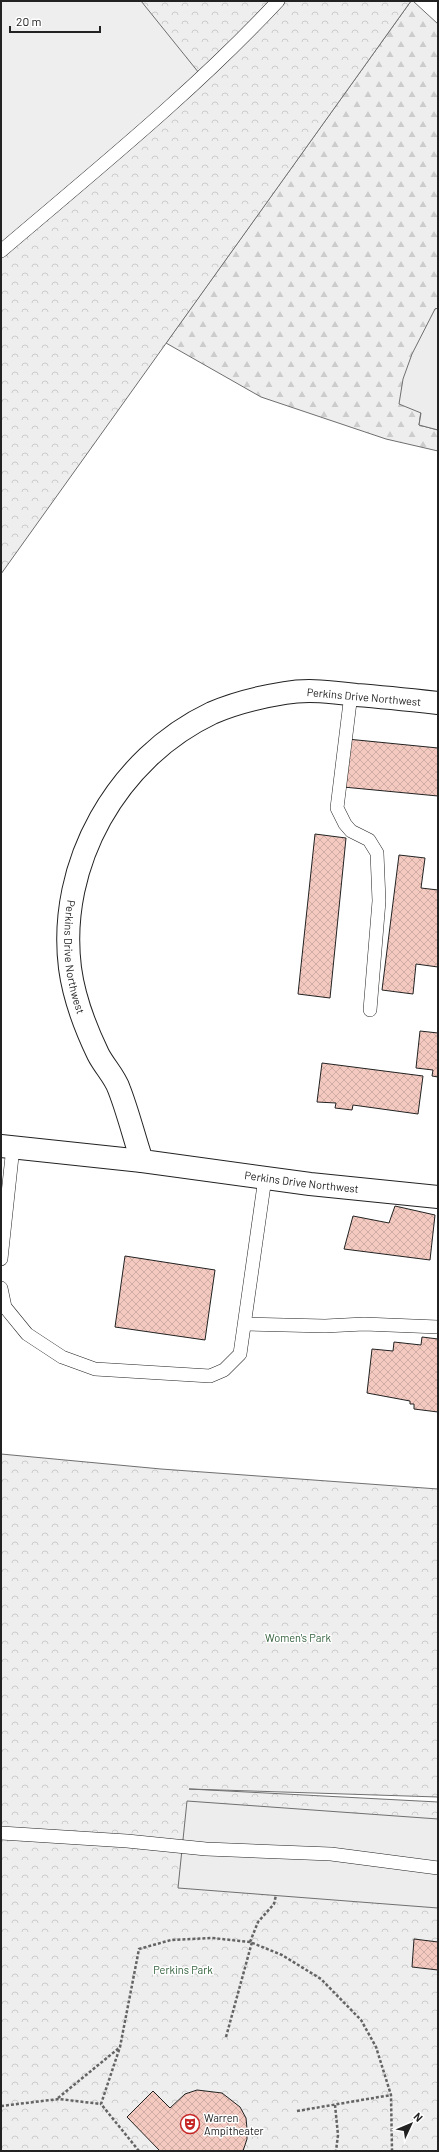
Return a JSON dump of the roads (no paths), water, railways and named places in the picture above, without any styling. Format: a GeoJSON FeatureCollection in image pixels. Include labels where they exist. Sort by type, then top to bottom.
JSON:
{"type":"FeatureCollection","features":[{"type":"Feature","properties":{"kind":"street","name":"Perkins Drive Northwest"},"geometry":{"type":"LineString","coordinates":[[142,1161],[119,1087],[99,1055],[85,1026],[77,1001],[70,969],[68,942],[69,916],[74,884],[80,863],[100,819],[114,796],[134,771],[157,749],[183,730],[213,713],[251,699],[287,692],[317,691],[438,703]]}},
{"type":"Feature","properties":{"kind":"street","name":"Perkins Drive Northwest"},"geometry":{"type":"LineString","coordinates":[[7,1147],[142,1161],[266,1178],[438,1197]]}},
{"type":"Feature","properties":{"kind":"lane"},"geometry":{"type":"LineString","coordinates":[[1,251],[167,109],[237,44],[278,1]]}},
{"type":"Feature","properties":{"kind":"lane"},"geometry":{"type":"LineString","coordinates":[[351,694],[338,808],[348,827],[368,840],[377,852],[379,901],[370,1010]]}},
{"type":"Feature","properties":{"kind":"lane"},"geometry":{"type":"LineString","coordinates":[[1,1259],[7,1147]]}},
{"type":"Feature","properties":{"kind":"lane"},"geometry":{"type":"LineString","coordinates":[[1,1288],[5,1307],[27,1334],[62,1357],[95,1369],[210,1376],[224,1370],[240,1354],[266,1178]]}},
{"type":"Feature","properties":{"kind":"lane"},"geometry":{"type":"LineString","coordinates":[[245,1324],[325,1326],[364,1324],[438,1327]]}},
{"type":"Feature","properties":{"kind":"lane"},"geometry":{"type":"LineString","coordinates":[[1,1834],[127,1841],[206,1849],[331,1854],[438,1868]]}},
{"type":"Feature","properties":{"kind":"place","name":"Warren Ampitheater"},"geometry":{"type":"Point","coordinates":[190,2124]}},
{"type":"Feature","properties":{"kind":"park label","name":"Women's Park"},"geometry":{"type":"Point","coordinates":[298,1638]}},
{"type":"Feature","properties":{"kind":"park label","name":"Perkins Park"},"geometry":{"type":"Point","coordinates":[183,1970]}}]}
